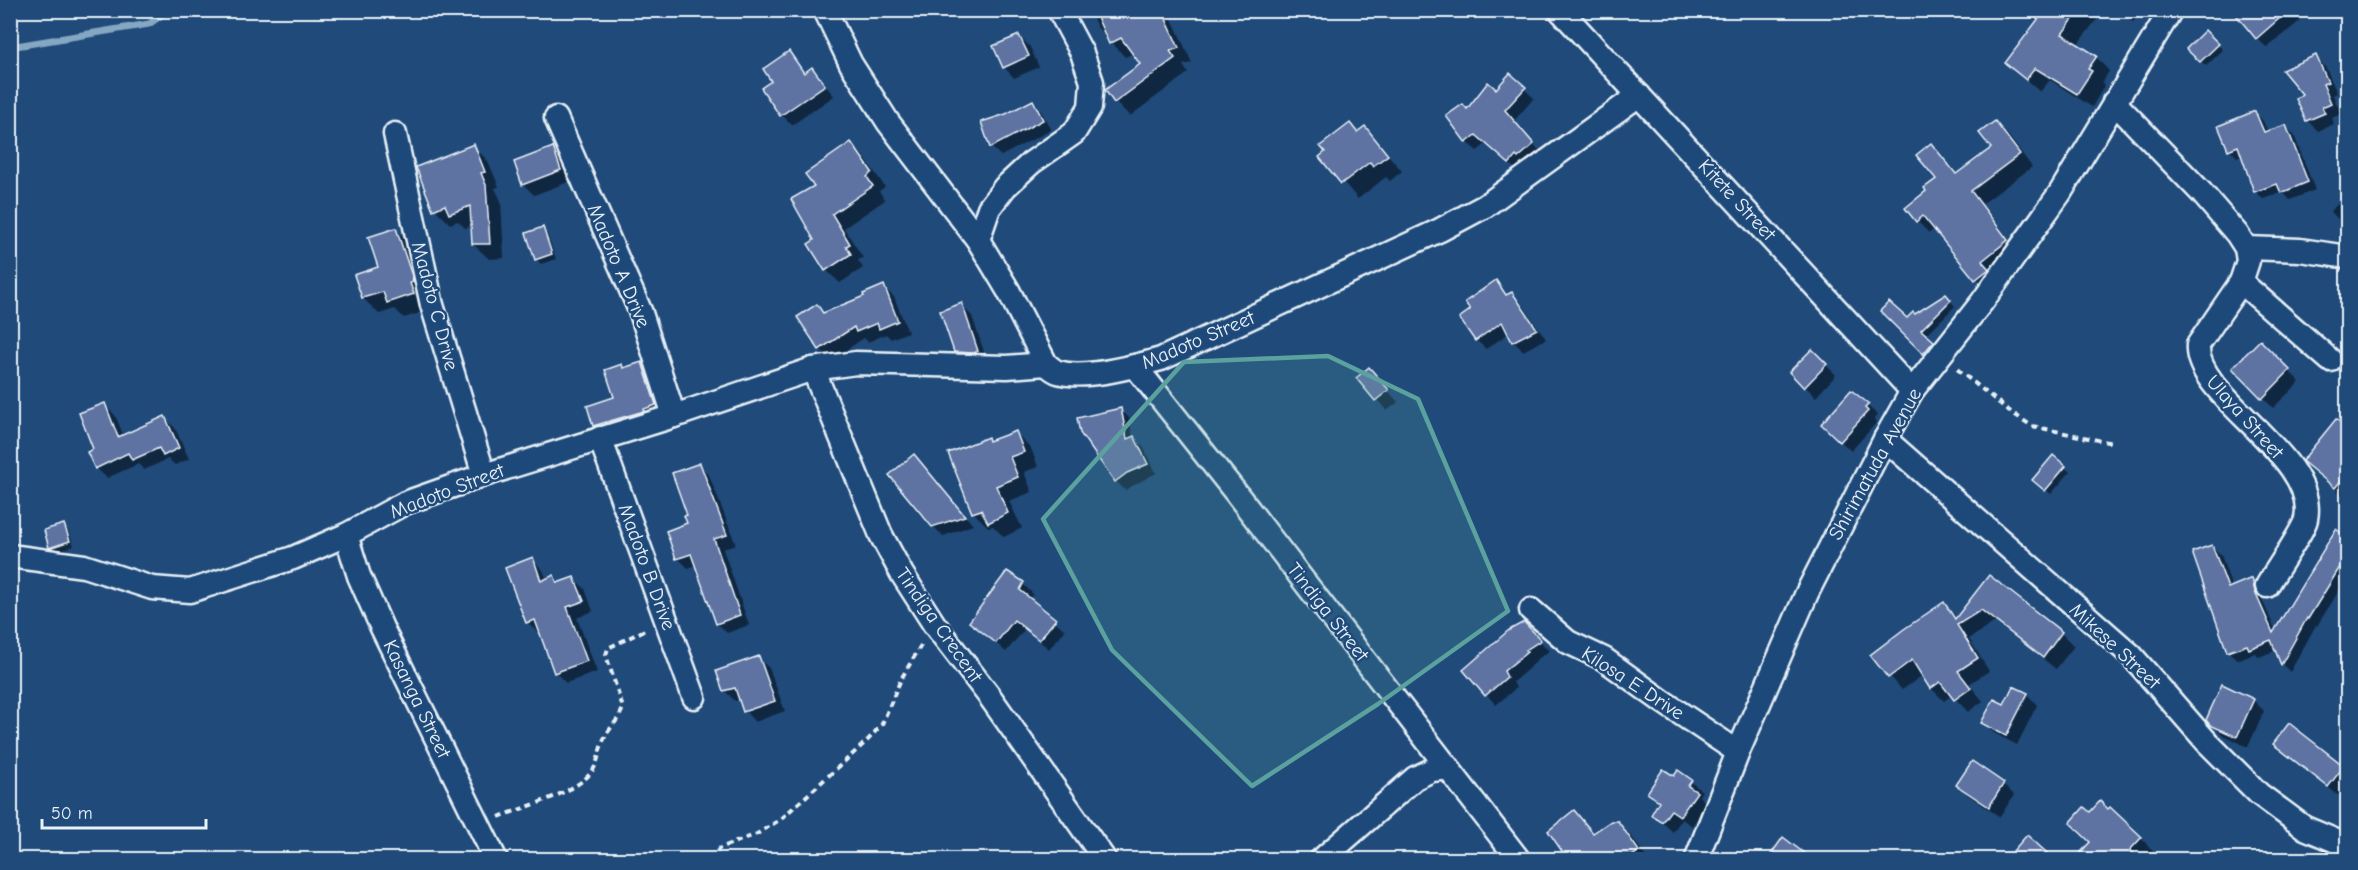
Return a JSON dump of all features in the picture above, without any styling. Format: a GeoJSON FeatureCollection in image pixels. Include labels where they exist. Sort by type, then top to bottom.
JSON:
{"type":"FeatureCollection","features":[{"type":"Feature","properties":{"kind":"street"},"geometry":{"type":"LineString","coordinates":[[825,10],[851,64],[888,122],[978,240],[1008,290],[1046,364]]}},
{"type":"Feature","properties":{"kind":"street"},"geometry":{"type":"LineString","coordinates":[[978,240],[989,208],[1005,187],[1031,163],[1074,133],[1090,107],[1092,82],[1082,53],[1059,10]]}},
{"type":"Feature","properties":{"kind":"street","name":"Kitete Street"},"geometry":{"type":"LineString","coordinates":[[1560,10],[1912,391]]}},
{"type":"Feature","properties":{"kind":"street","name":"Shirimatuda Avenue"},"geometry":{"type":"LineString","coordinates":[[1696,860],[1738,752],[1807,593],[1885,439],[1912,391],[1982,302],[2060,193],[2171,10]]}},
{"type":"Feature","properties":{"kind":"street","name":"Madoto Street"},"geometry":{"type":"LineString","coordinates":[[10,556],[84,566],[152,588],[190,591],[293,558],[346,535],[405,503],[484,475],[674,416],[813,369],[856,363],[1007,368],[1046,364],[1058,372],[1078,374],[1135,366],[1161,359],[1440,230],[1485,206],[1639,95]]}},
{"type":"Feature","properties":{"kind":"street"},"geometry":{"type":"LineString","coordinates":[[2114,102],[2201,192],[2238,234],[2246,248],[2300,250],[2348,256]]}},
{"type":"Feature","properties":{"kind":"street","name":"Madoto A Drive"},"geometry":{"type":"LineString","coordinates":[[556,118],[641,313],[674,416]]}},
{"type":"Feature","properties":{"kind":"street","name":"Madoto C Drive"},"geometry":{"type":"LineString","coordinates":[[395,134],[432,305],[484,475]]}},
{"type":"Feature","properties":{"kind":"street","name":"Ulaya Street"},"geometry":{"type":"LineString","coordinates":[[2246,248],[2248,261],[2241,282],[2198,345],[2197,356],[2202,368],[2216,386],[2270,443],[2294,473],[2305,492],[2307,519],[2267,586]]}},
{"type":"Feature","properties":{"kind":"street"},"geometry":{"type":"LineString","coordinates":[[2241,282],[2330,360]]}},
{"type":"Feature","properties":{"kind":"street","name":"Tindiga Street"},"geometry":{"type":"LineString","coordinates":[[1135,366],[1519,860]]}},
{"type":"Feature","properties":{"kind":"street","name":"Tindiga Crecent"},"geometry":{"type":"LineString","coordinates":[[813,369],[881,535],[902,574],[934,624],[990,697],[1105,860]]}},
{"type":"Feature","properties":{"kind":"street","name":"Madoto B Drive"},"geometry":{"type":"LineString","coordinates":[[600,438],[694,697]]}},
{"type":"Feature","properties":{"kind":"street","name":"Mikese Street"},"geometry":{"type":"LineString","coordinates":[[1885,439],[2131,655],[2207,742],[2259,794],[2305,828],[2341,843],[2348,842]]}},
{"type":"Feature","properties":{"kind":"street","name":"Kasanga Street"},"geometry":{"type":"LineString","coordinates":[[346,535],[359,576],[382,628],[496,860]]}},
{"type":"Feature","properties":{"kind":"street","name":"Kilosa E Drive"},"geometry":{"type":"LineString","coordinates":[[1531,610],[1568,642],[1604,659],[1738,752]]}},
{"type":"Feature","properties":{"kind":"street"},"geometry":{"type":"LineString","coordinates":[[1320,860],[1415,778],[1432,770],[1449,768]]}},
{"type":"Feature","properties":{"kind":"path"},"geometry":{"type":"LineString","coordinates":[[1941,355],[2008,410],[2032,426],[2112,443]]}},
{"type":"Feature","properties":{"kind":"path"},"geometry":{"type":"LineString","coordinates":[[478,824],[552,797],[586,780],[594,768],[604,739],[623,708],[606,655],[608,648],[666,620]]}},
{"type":"Feature","properties":{"kind":"path"},"geometry":{"type":"LineString","coordinates":[[710,860],[720,848],[757,834],[781,819],[867,741],[882,724],[901,679],[934,624]]}},
{"type":"Feature","properties":{"kind":"highlighted area"},"geometry":{"type":"Polygon","coordinates":[[[1328,356],[1418,399],[1508,611],[1378,704],[1252,786],[1112,650],[1043,519],[1184,362],[1328,356]]]}},
{"type":"Feature","properties":{"kind":"building"},"geometry":{"type":"Polygon","coordinates":[[[1094,10],[1162,10],[1179,48],[1170,51],[1175,58],[1114,103],[1105,90],[1140,64],[1121,38],[1109,44],[1094,10]]]}},
{"type":"Feature","properties":{"kind":"building"},"geometry":{"type":"Polygon","coordinates":[[[2045,10],[2080,10],[2062,34],[2097,56],[2088,69],[2092,71],[2077,94],[2035,68],[2026,80],[2005,63],[2045,10]]]}},
{"type":"Feature","properties":{"kind":"building"},"geometry":{"type":"Polygon","coordinates":[[[2232,10],[2289,10],[2256,39],[2232,10]]]}},
{"type":"Feature","properties":{"kind":"building"},"geometry":{"type":"Polygon","coordinates":[[[2205,30],[2219,44],[2200,62],[2186,49],[2205,30]]]}},
{"type":"Feature","properties":{"kind":"building"},"geometry":{"type":"Polygon","coordinates":[[[1019,35],[1029,56],[1003,68],[993,46],[1019,35]]]}},
{"type":"Feature","properties":{"kind":"building"},"geometry":{"type":"Polygon","coordinates":[[[789,51],[804,73],[812,67],[825,85],[780,116],[761,88],[771,81],[763,69],[789,51]]]}},
{"type":"Feature","properties":{"kind":"building"},"geometry":{"type":"Polygon","coordinates":[[[2316,55],[2328,82],[2323,84],[2331,103],[2322,107],[2325,113],[2306,121],[2296,99],[2302,94],[2282,70],[2316,55]]]}},
{"type":"Feature","properties":{"kind":"building"},"geometry":{"type":"Polygon","coordinates":[[[1510,73],[1526,87],[1505,110],[1534,144],[1518,158],[1516,156],[1509,164],[1476,135],[1466,143],[1446,116],[1463,104],[1467,109],[1488,82],[1496,89],[1510,73]]]}},
{"type":"Feature","properties":{"kind":"building"},"geometry":{"type":"Polygon","coordinates":[[[1033,100],[1043,120],[990,148],[981,122],[1006,114],[1033,100]]]}},
{"type":"Feature","properties":{"kind":"building"},"geometry":{"type":"Polygon","coordinates":[[[2255,111],[2264,132],[2286,125],[2308,182],[2281,193],[2277,184],[2254,192],[2238,146],[2228,150],[2218,126],[2255,111]]]}},
{"type":"Feature","properties":{"kind":"building"},"geometry":{"type":"Polygon","coordinates":[[[1995,121],[2020,154],[1971,191],[2008,240],[1982,261],[1989,269],[1975,280],[1923,216],[1916,222],[1905,208],[1926,191],[1924,188],[1936,179],[1916,155],[1931,143],[1956,174],[1991,148],[1979,133],[1995,121]]]}},
{"type":"Feature","properties":{"kind":"building"},"geometry":{"type":"Polygon","coordinates":[[[1350,123],[1357,132],[1365,126],[1388,155],[1373,166],[1370,162],[1341,184],[1319,157],[1325,152],[1320,146],[1350,123]]]}},
{"type":"Feature","properties":{"kind":"building"},"geometry":{"type":"Polygon","coordinates":[[[851,142],[872,172],[867,177],[873,186],[832,214],[850,244],[846,246],[851,254],[825,271],[808,244],[814,240],[791,199],[814,186],[805,174],[851,142]]]}},
{"type":"Feature","properties":{"kind":"building"},"geometry":{"type":"Polygon","coordinates":[[[474,144],[485,172],[481,173],[486,185],[490,244],[472,244],[470,206],[449,214],[445,205],[433,210],[416,167],[474,144]]]}},
{"type":"Feature","properties":{"kind":"building"},"geometry":{"type":"Polygon","coordinates":[[[553,147],[561,170],[522,185],[514,162],[553,147]]]}},
{"type":"Feature","properties":{"kind":"building"},"geometry":{"type":"Polygon","coordinates":[[[543,227],[552,254],[535,260],[526,233],[543,227]]]}},
{"type":"Feature","properties":{"kind":"building"},"geometry":{"type":"Polygon","coordinates":[[[396,228],[412,276],[413,282],[410,283],[414,294],[387,303],[383,292],[362,298],[354,275],[378,267],[368,237],[396,228]]]}},
{"type":"Feature","properties":{"kind":"building"},"geometry":{"type":"Polygon","coordinates":[[[1496,280],[1506,295],[1512,292],[1537,329],[1512,342],[1502,322],[1475,341],[1459,318],[1470,310],[1465,302],[1496,280]]]}},
{"type":"Feature","properties":{"kind":"building"},"geometry":{"type":"Polygon","coordinates":[[[884,285],[898,321],[879,329],[877,323],[856,332],[854,327],[819,350],[797,317],[817,304],[823,313],[884,285]]]}},
{"type":"Feature","properties":{"kind":"building"},"geometry":{"type":"Polygon","coordinates":[[[1946,294],[1951,300],[1921,330],[1934,341],[1923,354],[1880,311],[1889,302],[1907,318],[1913,312],[1915,314],[1946,294]]]}},
{"type":"Feature","properties":{"kind":"building"},"geometry":{"type":"Polygon","coordinates":[[[962,303],[978,351],[974,353],[954,352],[940,311],[962,303]]]}},
{"type":"Feature","properties":{"kind":"building"},"geometry":{"type":"Polygon","coordinates":[[[2260,340],[2290,370],[2262,399],[2232,368],[2260,340]]]}},
{"type":"Feature","properties":{"kind":"building"},"geometry":{"type":"Polygon","coordinates":[[[1812,349],[1827,364],[1804,388],[1789,372],[1812,349]]]}},
{"type":"Feature","properties":{"kind":"building"},"geometry":{"type":"Polygon","coordinates":[[[642,362],[656,405],[644,411],[593,426],[587,406],[614,397],[605,370],[622,364],[623,368],[642,362]]]}},
{"type":"Feature","properties":{"kind":"building"},"geometry":{"type":"Polygon","coordinates":[[[1369,367],[1389,390],[1375,401],[1356,378],[1369,367]]]}},
{"type":"Feature","properties":{"kind":"building"},"geometry":{"type":"Polygon","coordinates":[[[1851,390],[1869,404],[1865,408],[1868,411],[1840,442],[1821,424],[1851,390]]]}},
{"type":"Feature","properties":{"kind":"building"},"geometry":{"type":"Polygon","coordinates":[[[105,403],[118,437],[165,416],[179,448],[163,456],[159,448],[132,460],[128,453],[95,469],[87,452],[93,449],[79,413],[105,403]]]}},
{"type":"Feature","properties":{"kind":"building"},"geometry":{"type":"Polygon","coordinates":[[[1121,408],[1127,439],[1134,436],[1148,464],[1127,473],[1115,482],[1080,433],[1077,418],[1121,408]]]}},
{"type":"Feature","properties":{"kind":"building"},"geometry":{"type":"Polygon","coordinates":[[[2336,419],[2348,428],[2348,472],[2335,488],[2302,461],[2336,419]]]}},
{"type":"Feature","properties":{"kind":"building"},"geometry":{"type":"Polygon","coordinates":[[[1016,431],[1024,452],[1010,457],[1018,477],[996,486],[1008,513],[988,523],[981,510],[972,513],[948,453],[988,437],[989,441],[1016,431]]]}},
{"type":"Feature","properties":{"kind":"building"},"geometry":{"type":"Polygon","coordinates":[[[914,454],[965,516],[932,527],[889,475],[914,454]]]}},
{"type":"Feature","properties":{"kind":"building"},"geometry":{"type":"Polygon","coordinates":[[[2053,455],[2066,466],[2045,491],[2032,480],[2053,455]]]}},
{"type":"Feature","properties":{"kind":"building"},"geometry":{"type":"Polygon","coordinates":[[[700,463],[727,535],[714,539],[740,615],[716,624],[691,554],[676,559],[666,531],[687,523],[684,516],[687,515],[672,473],[700,463]]]}},
{"type":"Feature","properties":{"kind":"building"},"geometry":{"type":"Polygon","coordinates":[[[64,524],[70,541],[49,548],[44,530],[64,524]]]}},
{"type":"Feature","properties":{"kind":"building"},"geometry":{"type":"Polygon","coordinates":[[[2336,529],[2348,538],[2348,554],[2307,618],[2281,665],[2271,640],[2249,649],[2247,645],[2227,652],[2192,552],[2212,545],[2228,588],[2252,578],[2255,592],[2273,633],[2336,529]]]}},
{"type":"Feature","properties":{"kind":"building"},"geometry":{"type":"Polygon","coordinates":[[[533,557],[541,581],[554,575],[557,583],[574,577],[584,601],[567,607],[587,661],[554,673],[535,620],[526,623],[505,568],[533,557]]]}},
{"type":"Feature","properties":{"kind":"building"},"geometry":{"type":"Polygon","coordinates":[[[1007,571],[1024,582],[1020,590],[1056,619],[1039,640],[1014,620],[996,643],[969,622],[1007,571]]]}},
{"type":"Feature","properties":{"kind":"building"},"geometry":{"type":"Polygon","coordinates":[[[1989,575],[2062,632],[2043,658],[1981,610],[1957,625],[1978,658],[1958,671],[1971,688],[1954,700],[1940,682],[1930,689],[1912,660],[1888,678],[1870,655],[1944,602],[1955,619],[1989,575]]]}},
{"type":"Feature","properties":{"kind":"building"},"geometry":{"type":"Polygon","coordinates":[[[1524,622],[1541,640],[1526,650],[1527,652],[1504,671],[1507,677],[1485,696],[1463,670],[1509,630],[1524,622]]]}},
{"type":"Feature","properties":{"kind":"building"},"geometry":{"type":"Polygon","coordinates":[[[759,656],[775,701],[743,712],[735,688],[723,691],[716,671],[759,656]]]}},
{"type":"Feature","properties":{"kind":"building"},"geometry":{"type":"Polygon","coordinates":[[[2222,684],[2254,699],[2237,737],[2210,725],[2206,720],[2222,684]]]}},
{"type":"Feature","properties":{"kind":"building"},"geometry":{"type":"Polygon","coordinates":[[[2013,686],[2028,693],[2006,736],[1981,723],[1994,699],[2004,704],[2013,686]]]}},
{"type":"Feature","properties":{"kind":"building"},"geometry":{"type":"Polygon","coordinates":[[[2289,723],[2344,766],[2328,787],[2273,744],[2289,723]]]}},
{"type":"Feature","properties":{"kind":"building"},"geometry":{"type":"Polygon","coordinates":[[[1972,761],[2004,783],[1989,807],[1956,785],[1972,761]]]}},
{"type":"Feature","properties":{"kind":"building"},"geometry":{"type":"Polygon","coordinates":[[[1663,769],[1674,776],[1678,770],[1692,780],[1688,786],[1697,792],[1680,816],[1671,810],[1662,822],[1651,815],[1659,801],[1647,793],[1663,769]]]}},
{"type":"Feature","properties":{"kind":"building"},"geometry":{"type":"Polygon","coordinates":[[[2100,801],[2108,809],[2110,807],[2142,837],[2130,850],[2140,860],[2074,860],[2090,842],[2070,823],[2084,807],[2090,812],[2100,801]]]}},
{"type":"Feature","properties":{"kind":"building"},"geometry":{"type":"Polygon","coordinates":[[[1574,810],[1593,833],[1611,821],[1618,821],[1639,851],[1627,860],[1568,860],[1548,831],[1574,810]]]}},
{"type":"Feature","properties":{"kind":"building"},"geometry":{"type":"Polygon","coordinates":[[[2027,835],[2055,860],[2023,860],[2013,851],[2027,835]]]}},
{"type":"Feature","properties":{"kind":"building"},"geometry":{"type":"Polygon","coordinates":[[[1783,837],[1813,860],[1767,860],[1783,837]]]}},
{"type":"Feature","properties":{"kind":"waterway"},"geometry":{"type":"LineString","coordinates":[[10,47],[149,24],[169,10]]}}]}
